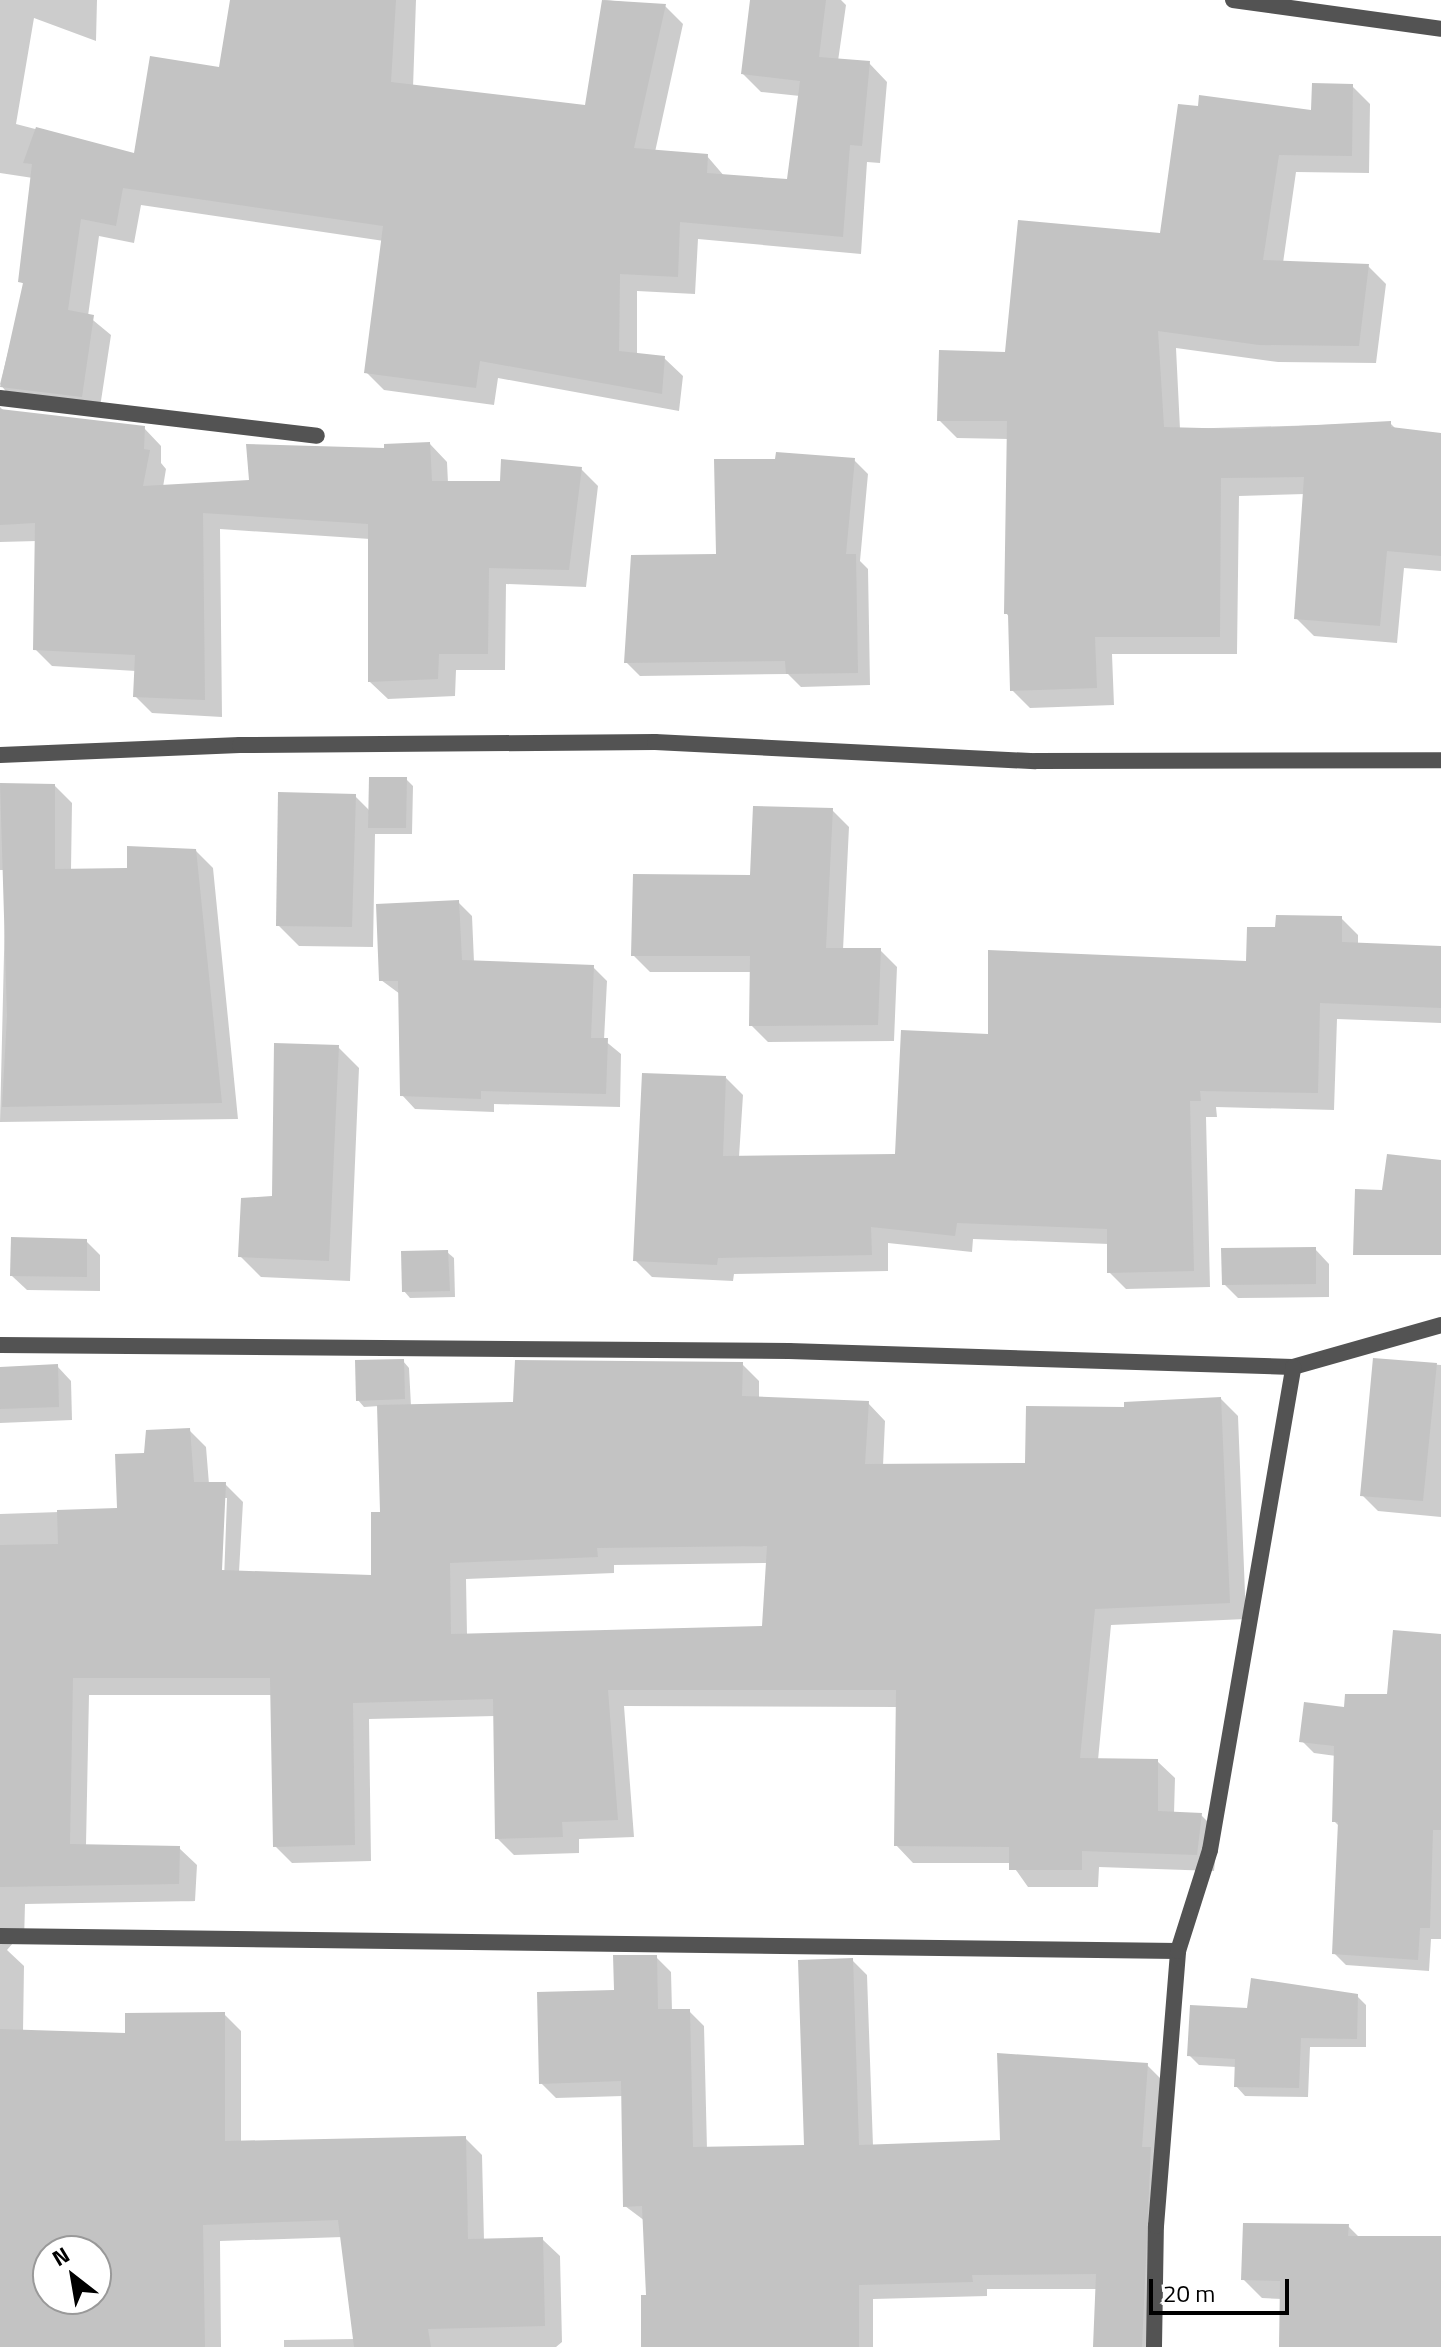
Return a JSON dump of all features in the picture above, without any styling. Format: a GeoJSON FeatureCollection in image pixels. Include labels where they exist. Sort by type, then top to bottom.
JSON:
{"type":"FeatureCollection","features":[{"type":"Feature","properties":{"kind":"street"},"geometry":{"type":"LineString","coordinates":[[1233,0],[1441,29]]}},
{"type":"Feature","properties":{"kind":"street"},"geometry":{"type":"LineString","coordinates":[[0,398],[317,436]]}},
{"type":"Feature","properties":{"kind":"street"},"geometry":{"type":"LineString","coordinates":[[0,755],[240,745],[655,742],[1036,761],[1441,760]]}},
{"type":"Feature","properties":{"kind":"street"},"geometry":{"type":"LineString","coordinates":[[0,1345],[789,1351],[1293,1367],[1441,1325]]}},
{"type":"Feature","properties":{"kind":"street"},"geometry":{"type":"LineString","coordinates":[[1154,2347],[1156,2226],[1178,1951],[1210,1850],[1293,1367]]}},
{"type":"Feature","properties":{"kind":"street"},"geometry":{"type":"LineString","coordinates":[[0,1936],[1178,1951]]}},
{"type":"Feature","properties":{"kind":"building"},"geometry":{"type":"Polygon","coordinates":[[[230,0],[396,0],[391,82],[585,105],[602,0],[666,4],[634,148],[708,154],[707,173],[787,179],[800,81],[741,74],[750,0],[826,0],[819,57],[870,61],[862,146],[850,145],[843,237],[680,222],[678,277],[620,274],[619,351],[665,356],[662,394],[480,361],[476,388],[364,373],[383,226],[123,188],[116,226],[81,219],[68,310],[94,315],[82,397],[0,387],[23,283],[18,282],[32,164],[23,163],[36,127],[134,153],[150,56],[219,67],[230,0]]]}},
{"type":"Feature","properties":{"kind":"building"},"geometry":{"type":"Polygon","coordinates":[[[1312,83],[1353,84],[1352,156],[1279,155],[1263,260],[1369,264],[1359,346],[1259,345],[1158,331],[1164,427],[1241,429],[1391,421],[1391,427],[1441,433],[1441,556],[1387,551],[1380,626],[1294,619],[1304,477],[1221,478],[1220,637],[1095,637],[1097,688],[1010,691],[1008,614],[1004,614],[1007,421],[937,421],[939,350],[1005,352],[1018,220],[1160,233],[1178,104],[1198,106],[1199,95],[1311,110],[1312,83]]]}},
{"type":"Feature","properties":{"kind":"building"},"geometry":{"type":"Polygon","coordinates":[[[0,409],[145,426],[144,449],[150,450],[143,486],[249,480],[246,444],[384,448],[384,444],[430,442],[432,481],[500,481],[501,459],[582,467],[569,570],[489,568],[488,654],[439,654],[438,679],[368,682],[368,524],[203,513],[205,700],[133,697],[135,655],[33,650],[35,523],[0,525],[0,409]]]}},
{"type":"Feature","properties":{"kind":"building"},"geometry":{"type":"Polygon","coordinates":[[[776,452],[855,458],[846,554],[856,554],[858,673],[786,674],[785,661],[624,663],[631,555],[716,554],[714,459],[775,459],[776,452]]]}},
{"type":"Feature","properties":{"kind":"building"},"geometry":{"type":"Polygon","coordinates":[[[369,777],[407,777],[406,828],[368,828],[369,777]]]}},
{"type":"Feature","properties":{"kind":"building"},"geometry":{"type":"Polygon","coordinates":[[[0,783],[55,784],[55,869],[127,868],[127,846],[196,849],[222,1103],[2,1107],[7,1016],[0,783]]]}},
{"type":"Feature","properties":{"kind":"building"},"geometry":{"type":"Polygon","coordinates":[[[278,792],[356,794],[352,927],[276,926],[278,792]]]}},
{"type":"Feature","properties":{"kind":"building"},"geometry":{"type":"Polygon","coordinates":[[[753,806],[833,808],[826,948],[881,948],[878,1025],[749,1026],[750,956],[631,956],[633,874],[750,875],[753,806]]]}},
{"type":"Feature","properties":{"kind":"building"},"geometry":{"type":"Polygon","coordinates":[[[459,900],[462,960],[594,965],[591,1038],[608,1038],[606,1094],[481,1091],[481,1099],[400,1096],[398,981],[379,981],[376,904],[459,900]]]}},
{"type":"Feature","properties":{"kind":"building"},"geometry":{"type":"Polygon","coordinates":[[[1276,915],[1342,916],[1342,942],[1441,946],[1441,1008],[1320,1003],[1318,1093],[1200,1091],[1201,1101],[1190,1101],[1194,1271],[1107,1273],[1107,1229],[957,1223],[955,1236],[871,1227],[872,1255],[718,1258],[717,1265],[633,1261],[642,1073],[726,1076],[723,1156],[895,1154],[901,1030],[988,1034],[988,950],[1246,961],[1247,927],[1275,927],[1276,915]]]}},
{"type":"Feature","properties":{"kind":"building"},"geometry":{"type":"Polygon","coordinates":[[[274,1043],[339,1045],[329,1261],[238,1257],[241,1198],[272,1196],[274,1043]]]}},
{"type":"Feature","properties":{"kind":"building"},"geometry":{"type":"Polygon","coordinates":[[[1387,1154],[1441,1160],[1441,1255],[1353,1255],[1355,1189],[1382,1190],[1387,1154]]]}},
{"type":"Feature","properties":{"kind":"building"},"geometry":{"type":"Polygon","coordinates":[[[11,1237],[87,1239],[87,1277],[10,1276],[11,1237]]]}},
{"type":"Feature","properties":{"kind":"building"},"geometry":{"type":"Polygon","coordinates":[[[1316,1247],[1316,1284],[1222,1285],[1221,1248],[1316,1247]]]}},
{"type":"Feature","properties":{"kind":"building"},"geometry":{"type":"Polygon","coordinates":[[[448,1250],[450,1291],[402,1292],[401,1251],[448,1250]]]}},
{"type":"Feature","properties":{"kind":"building"},"geometry":{"type":"Polygon","coordinates":[[[1373,1358],[1437,1363],[1423,1501],[1360,1496],[1373,1358]]]}},
{"type":"Feature","properties":{"kind":"building"},"geometry":{"type":"Polygon","coordinates":[[[404,1359],[405,1399],[356,1401],[355,1360],[404,1359]]]}},
{"type":"Feature","properties":{"kind":"building"},"geometry":{"type":"Polygon","coordinates":[[[515,1360],[743,1362],[742,1396],[869,1401],[865,1464],[1025,1463],[1026,1406],[1124,1407],[1124,1402],[1221,1397],[1230,1603],[1095,1609],[1080,1758],[1158,1759],[1158,1811],[1202,1813],[1197,1855],[1082,1851],[1082,1870],[1009,1870],[1009,1847],[894,1846],[896,1690],[608,1690],[618,1820],[562,1822],[563,1837],[495,1839],[493,1699],[353,1703],[355,1845],[273,1847],[270,1678],[73,1678],[70,1844],[180,1846],[179,1884],[0,1887],[0,1545],[58,1544],[57,1510],[117,1508],[115,1454],[144,1453],[146,1430],[190,1428],[194,1482],[226,1482],[222,1570],[371,1575],[371,1512],[380,1512],[377,1405],[513,1402],[515,1360]],[[767,1546],[597,1548],[598,1557],[450,1563],[451,1634],[762,1626],[767,1546]]]}},
{"type":"Feature","properties":{"kind":"building"},"geometry":{"type":"Polygon","coordinates":[[[58,1364],[59,1407],[0,1409],[0,1367],[58,1364]]]}},
{"type":"Feature","properties":{"kind":"building"},"geometry":{"type":"Polygon","coordinates":[[[1393,1630],[1441,1634],[1441,1830],[1433,1830],[1430,1928],[1420,1928],[1418,1960],[1332,1954],[1338,1822],[1332,1822],[1334,1746],[1299,1742],[1304,1702],[1344,1707],[1345,1694],[1387,1694],[1393,1630]]]}},
{"type":"Feature","properties":{"kind":"building"},"geometry":{"type":"Polygon","coordinates":[[[613,1955],[657,1955],[658,2009],[690,2009],[693,2147],[804,2145],[798,1960],[853,1958],[859,2145],[1000,2140],[997,2053],[1148,2063],[1142,2147],[1151,2147],[1142,2347],[1093,2347],[1096,2274],[972,2275],[973,2282],[859,2285],[859,2347],[641,2347],[641,2295],[646,2295],[642,2206],[623,2207],[621,2081],[539,2084],[537,1992],[614,1990],[613,1955]]]}},
{"type":"Feature","properties":{"kind":"building"},"geometry":{"type":"Polygon","coordinates":[[[1251,1978],[1358,1994],[1357,2039],[1301,2038],[1299,2088],[1234,2087],[1235,2059],[1187,2056],[1190,2005],[1247,2008],[1251,1978]]]}},
{"type":"Feature","properties":{"kind":"building"},"geometry":{"type":"Polygon","coordinates":[[[225,2012],[225,2141],[466,2136],[468,2239],[543,2237],[545,2326],[428,2329],[431,2347],[354,2347],[338,2220],[203,2225],[205,2347],[0,2347],[0,2029],[125,2033],[125,2013],[225,2012]]]}},
{"type":"Feature","properties":{"kind":"building"},"geometry":{"type":"Polygon","coordinates":[[[1243,2223],[1349,2224],[1348,2236],[1441,2236],[1441,2347],[1279,2347],[1280,2281],[1241,2280],[1243,2223]]]}}]}
